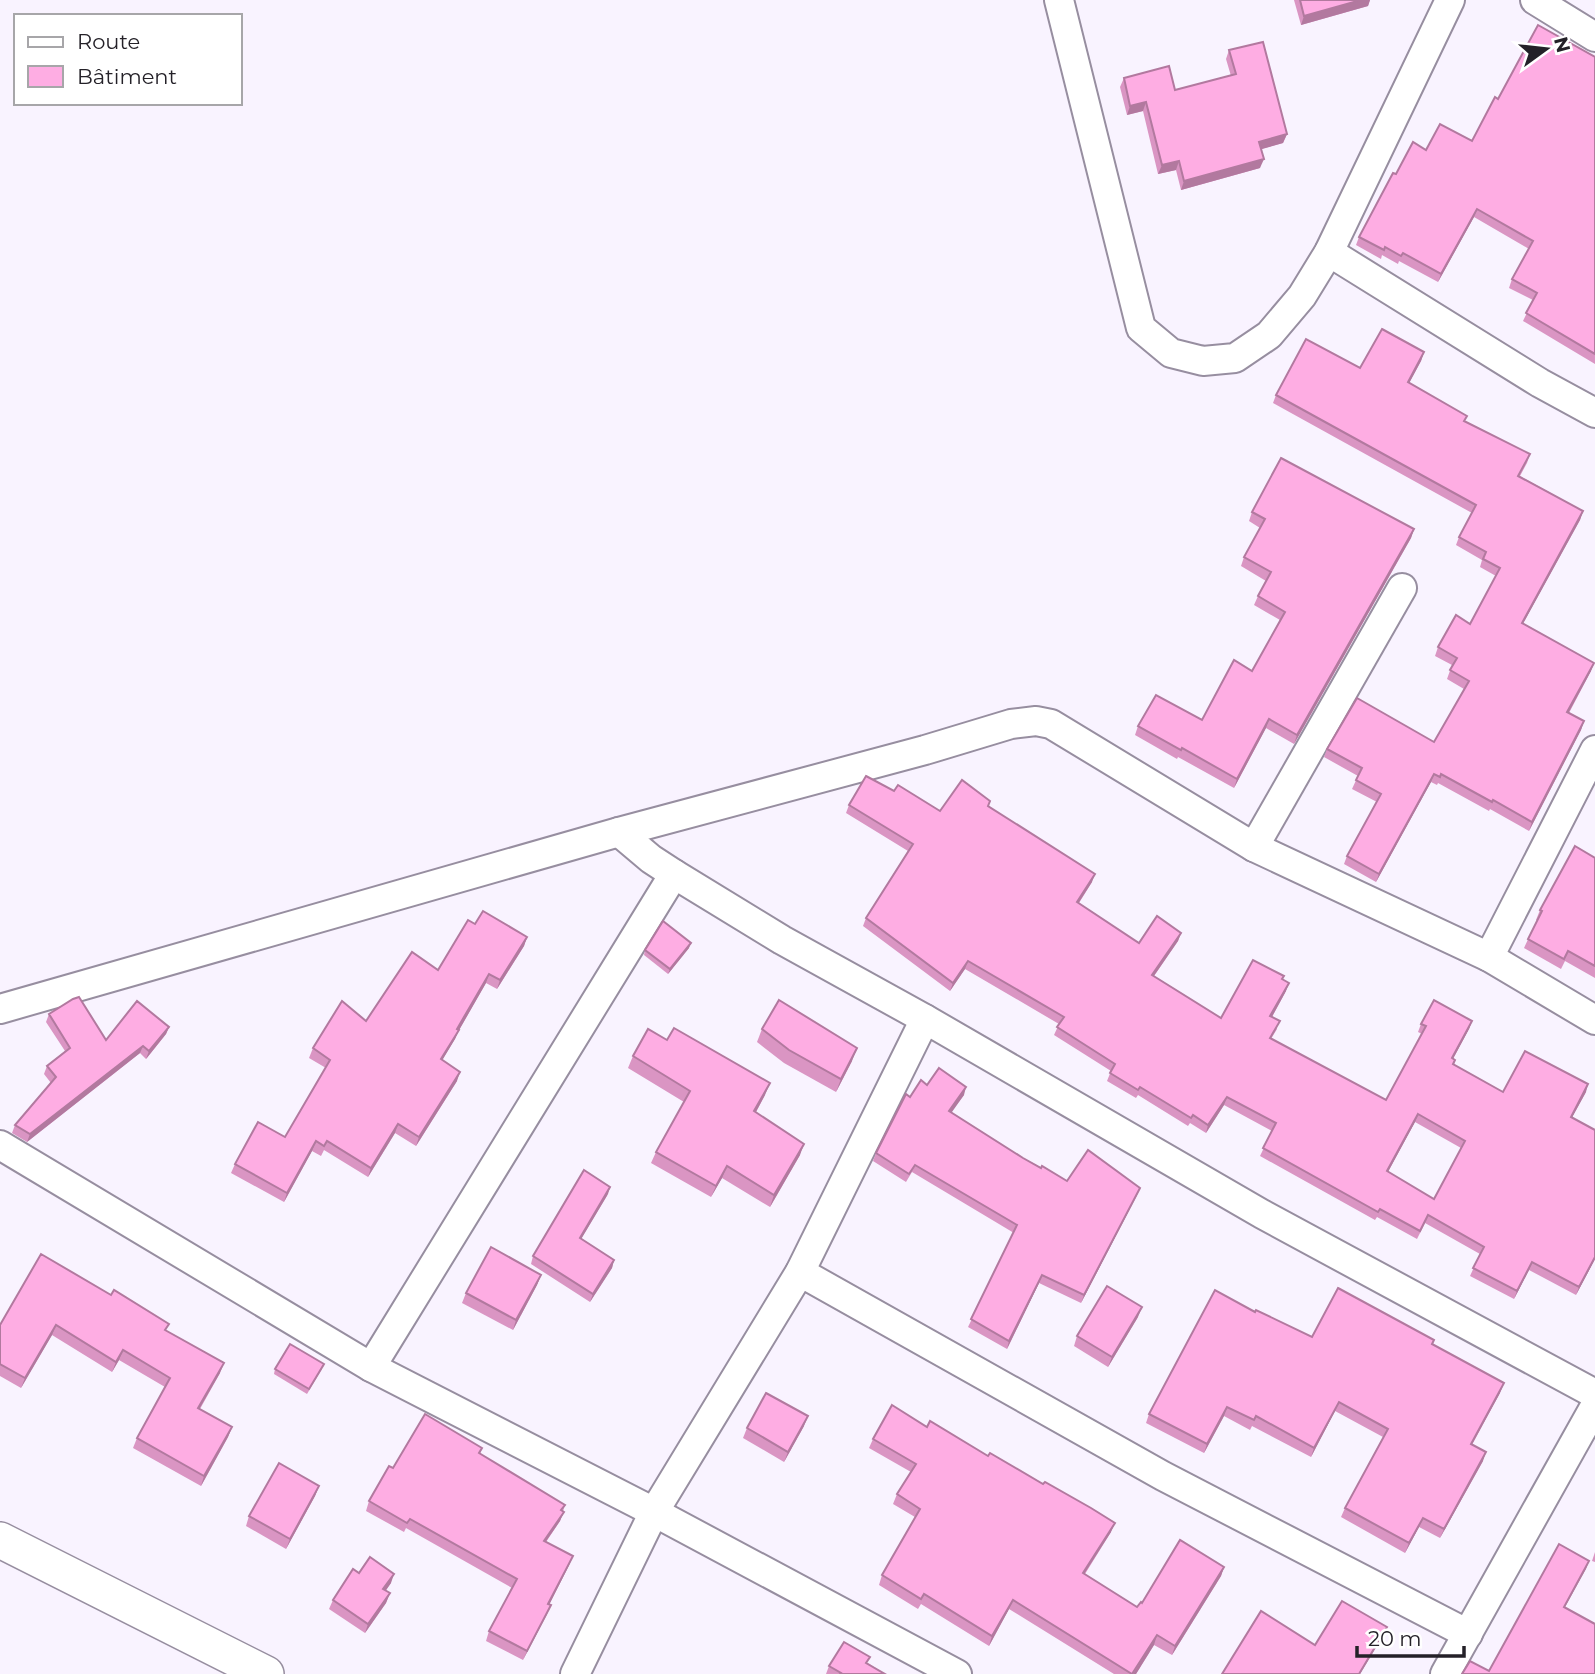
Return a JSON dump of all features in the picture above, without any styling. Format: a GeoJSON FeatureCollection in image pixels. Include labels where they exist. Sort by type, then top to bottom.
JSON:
{"type":"FeatureCollection","features":[{"type":"Feature","properties":{"kind":"street"},"geometry":{"type":"LineString","coordinates":[[1059,0],[1141,328],[1171,353],[1203,361],[1235,358],[1269,335],[1302,296],[1329,252],[1450,0]]}},
{"type":"Feature","properties":{"kind":"street"},"geometry":{"type":"LineString","coordinates":[[1535,0],[1595,37]]}},
{"type":"Feature","properties":{"kind":"street"},"geometry":{"type":"LineString","coordinates":[[1329,252],[1540,383],[1595,413]]}},
{"type":"Feature","properties":{"kind":"street"},"geometry":{"type":"LineString","coordinates":[[1254,847],[1402,588]]}},
{"type":"Feature","properties":{"kind":"street"},"geometry":{"type":"LineString","coordinates":[[0,1009],[620,832],[925,750],[1011,724],[1036,721],[1051,724],[1254,847],[1489,957],[1595,1020]]}},
{"type":"Feature","properties":{"kind":"street"},"geometry":{"type":"LineString","coordinates":[[1489,957],[1595,750]]}},
{"type":"Feature","properties":{"kind":"street"},"geometry":{"type":"LineString","coordinates":[[620,832],[651,859],[782,940],[925,1019],[1262,1214],[1595,1394]]}},
{"type":"Feature","properties":{"kind":"street"},"geometry":{"type":"LineString","coordinates":[[371,1367],[674,874]]}},
{"type":"Feature","properties":{"kind":"street"},"geometry":{"type":"LineString","coordinates":[[575,1674],[654,1512],[800,1272],[925,1019]]}},
{"type":"Feature","properties":{"kind":"street"},"geometry":{"type":"LineString","coordinates":[[0,1145],[371,1367],[654,1512],[957,1674]]}},
{"type":"Feature","properties":{"kind":"street"},"geometry":{"type":"LineString","coordinates":[[800,1272],[1163,1476],[1468,1634]]}},
{"type":"Feature","properties":{"kind":"street"},"geometry":{"type":"LineString","coordinates":[[1445,1674],[1595,1406]]}},
{"type":"Feature","properties":{"kind":"street"},"geometry":{"type":"LineString","coordinates":[[0,1540],[266,1674]]}},
{"type":"Feature","properties":{"kind":"building"},"geometry":{"type":"Polygon","coordinates":[[[1300,0],[1361,0],[1304,16],[1300,0]]]}},
{"type":"Feature","properties":{"kind":"building"},"geometry":{"type":"Polygon","coordinates":[[[1538,25],[1595,57],[1595,354],[1526,313],[1537,293],[1512,279],[1533,241],[1477,209],[1441,274],[1403,253],[1401,256],[1385,247],[1384,250],[1359,237],[1413,142],[1426,150],[1440,124],[1472,141],[1538,25]]]}},
{"type":"Feature","properties":{"kind":"building"},"geometry":{"type":"Polygon","coordinates":[[[1263,42],[1287,134],[1259,142],[1264,159],[1184,181],[1179,161],[1162,165],[1146,102],[1130,106],[1124,78],[1169,66],[1175,90],[1236,74],[1229,50],[1263,42]]]}},
{"type":"Feature","properties":{"kind":"building"},"geometry":{"type":"Polygon","coordinates":[[[1382,329],[1424,352],[1408,382],[1467,416],[1464,421],[1530,454],[1518,476],[1583,511],[1522,623],[1594,663],[1567,712],[1584,721],[1532,822],[1441,774],[1440,777],[1434,774],[1379,874],[1347,856],[1381,794],[1356,780],[1362,768],[1327,749],[1357,698],[1434,742],[1469,681],[1450,670],[1457,658],[1438,647],[1456,615],[1470,624],[1500,568],[1483,559],[1486,552],[1459,537],[1476,505],[1276,395],[1306,339],[1360,368],[1382,329]]]}},
{"type":"Feature","properties":{"kind":"building"},"geometry":{"type":"Polygon","coordinates":[[[1281,458],[1414,529],[1297,735],[1269,719],[1237,779],[1138,726],[1156,695],[1202,720],[1234,660],[1252,671],[1285,612],[1258,596],[1271,572],[1244,557],[1265,519],[1252,512],[1281,458]]]}},
{"type":"Feature","properties":{"kind":"building"},"geometry":{"type":"Polygon","coordinates":[[[866,776],[894,791],[898,785],[940,811],[962,780],[990,801],[988,806],[1095,874],[1077,902],[1139,943],[1157,916],[1181,933],[1152,975],[1221,1018],[1253,960],[1284,976],[1282,979],[1289,983],[1270,1016],[1280,1021],[1270,1038],[1386,1100],[1426,1026],[1421,1024],[1434,1000],[1472,1021],[1452,1058],[1455,1060],[1453,1064],[1503,1092],[1525,1051],[1588,1084],[1571,1117],[1595,1130],[1595,1257],[1579,1287],[1532,1262],[1517,1291],[1473,1268],[1484,1247],[1428,1215],[1420,1231],[1380,1209],[1378,1212],[1263,1148],[1276,1123],[1227,1097],[1208,1125],[1193,1115],[1191,1118],[1140,1087],[1138,1090],[1110,1073],[1115,1064],[1057,1027],[1064,1017],[968,961],[953,983],[866,918],[913,844],[849,805],[866,776]],[[1418,1114],[1387,1171],[1434,1199],[1465,1141],[1418,1114]]]}},
{"type":"Feature","properties":{"kind":"building"},"geometry":{"type":"Polygon","coordinates":[[[1575,846],[1595,858],[1595,966],[1568,951],[1564,959],[1528,939],[1542,911],[1540,910],[1575,846]]]}},
{"type":"Feature","properties":{"kind":"building"},"geometry":{"type":"Polygon","coordinates":[[[483,911],[527,937],[500,980],[489,974],[457,1029],[459,1030],[441,1059],[460,1072],[419,1137],[398,1124],[371,1168],[327,1141],[324,1146],[316,1141],[287,1193],[235,1164],[258,1122],[285,1137],[330,1060],[313,1048],[342,1001],[366,1021],[412,952],[438,970],[468,920],[475,924],[483,911]]]}},
{"type":"Feature","properties":{"kind":"building"},"geometry":{"type":"Polygon","coordinates":[[[663,921],[691,943],[670,969],[645,950],[663,921]]]}},
{"type":"Feature","properties":{"kind":"building"},"geometry":{"type":"Polygon","coordinates":[[[79,997],[106,1040],[137,1001],[169,1027],[149,1051],[143,1046],[30,1134],[15,1125],[56,1077],[47,1066],[70,1048],[49,1014],[79,997]]]}},
{"type":"Feature","properties":{"kind":"building"},"geometry":{"type":"Polygon","coordinates":[[[779,1000],[857,1048],[841,1079],[789,1050],[762,1029],[779,1000]]]}},
{"type":"Feature","properties":{"kind":"building"},"geometry":{"type":"Polygon","coordinates":[[[674,1028],[770,1083],[754,1111],[804,1144],[774,1195],[727,1166],[716,1186],[656,1152],[690,1091],[633,1056],[648,1029],[667,1040],[674,1028]]]}},
{"type":"Feature","properties":{"kind":"building"},"geometry":{"type":"Polygon","coordinates":[[[939,1068],[966,1087],[949,1111],[1023,1158],[1067,1181],[1088,1150],[1140,1188],[1084,1295],[1042,1275],[1009,1341],[971,1319],[1017,1225],[915,1165],[909,1174],[876,1153],[906,1094],[910,1097],[921,1080],[927,1085],[939,1068]]]}},
{"type":"Feature","properties":{"kind":"building"},"geometry":{"type":"Polygon","coordinates":[[[584,1170],[610,1187],[580,1238],[614,1260],[593,1294],[533,1256],[584,1170]]]}},
{"type":"Feature","properties":{"kind":"building"},"geometry":{"type":"Polygon","coordinates":[[[491,1247],[541,1275],[516,1320],[466,1293],[491,1247]]]}},
{"type":"Feature","properties":{"kind":"building"},"geometry":{"type":"Polygon","coordinates":[[[41,1254],[111,1295],[114,1290],[169,1324],[165,1330],[224,1363],[198,1408],[232,1427],[204,1476],[137,1438],[170,1378],[123,1350],[116,1362],[56,1325],[25,1378],[0,1364],[0,1325],[41,1254]]]}},
{"type":"Feature","properties":{"kind":"building"},"geometry":{"type":"Polygon","coordinates":[[[1107,1286],[1142,1307],[1112,1357],[1077,1336],[1107,1286]]]}},
{"type":"Feature","properties":{"kind":"building"},"geometry":{"type":"Polygon","coordinates":[[[1338,1288],[1434,1340],[1432,1344],[1504,1383],[1471,1444],[1486,1452],[1444,1529],[1423,1518],[1409,1543],[1345,1508],[1388,1429],[1339,1402],[1314,1448],[1256,1416],[1254,1420],[1227,1407],[1207,1444],[1149,1414],[1215,1290],[1255,1312],[1256,1310],[1312,1337],[1338,1288]]]}},
{"type":"Feature","properties":{"kind":"building"},"geometry":{"type":"Polygon","coordinates":[[[290,1344],[324,1364],[309,1389],[275,1369],[290,1344]]]}},
{"type":"Feature","properties":{"kind":"building"},"geometry":{"type":"Polygon","coordinates":[[[766,1393],[808,1416],[788,1452],[747,1428],[766,1393]]]}},
{"type":"Feature","properties":{"kind":"building"},"geometry":{"type":"Polygon","coordinates":[[[892,1405],[927,1427],[930,1421],[988,1456],[990,1453],[1043,1484],[1045,1482],[1115,1523],[1083,1573],[1137,1607],[1180,1540],[1224,1567],[1175,1646],[1157,1635],[1132,1674],[1013,1600],[992,1636],[924,1594],[921,1599],[882,1575],[920,1509],[897,1494],[916,1464],[873,1439],[892,1405]]]}},
{"type":"Feature","properties":{"kind":"building"},"geometry":{"type":"Polygon","coordinates":[[[425,1414],[482,1448],[479,1453],[565,1505],[561,1510],[564,1512],[544,1541],[573,1556],[527,1651],[489,1631],[517,1579],[410,1519],[407,1523],[369,1501],[389,1466],[393,1468],[425,1414]]]}},
{"type":"Feature","properties":{"kind":"building"},"geometry":{"type":"Polygon","coordinates":[[[279,1463],[319,1486],[290,1539],[249,1516],[279,1463]]]}},
{"type":"Feature","properties":{"kind":"building"},"geometry":{"type":"Polygon","coordinates":[[[1559,1544],[1589,1561],[1564,1607],[1595,1624],[1595,1674],[1462,1674],[1470,1661],[1489,1671],[1559,1544]]]}},
{"type":"Feature","properties":{"kind":"building"},"geometry":{"type":"Polygon","coordinates":[[[370,1557],[394,1574],[383,1589],[390,1593],[368,1624],[333,1600],[353,1569],[359,1573],[370,1557]]]}},
{"type":"Feature","properties":{"kind":"building"},"geometry":{"type":"Polygon","coordinates":[[[1342,1601],[1387,1627],[1359,1674],[1222,1674],[1261,1611],[1315,1645],[1342,1601]]]}},
{"type":"Feature","properties":{"kind":"building"},"geometry":{"type":"Polygon","coordinates":[[[844,1642],[870,1657],[866,1663],[885,1674],[840,1674],[829,1666],[844,1642]]]}}]}
